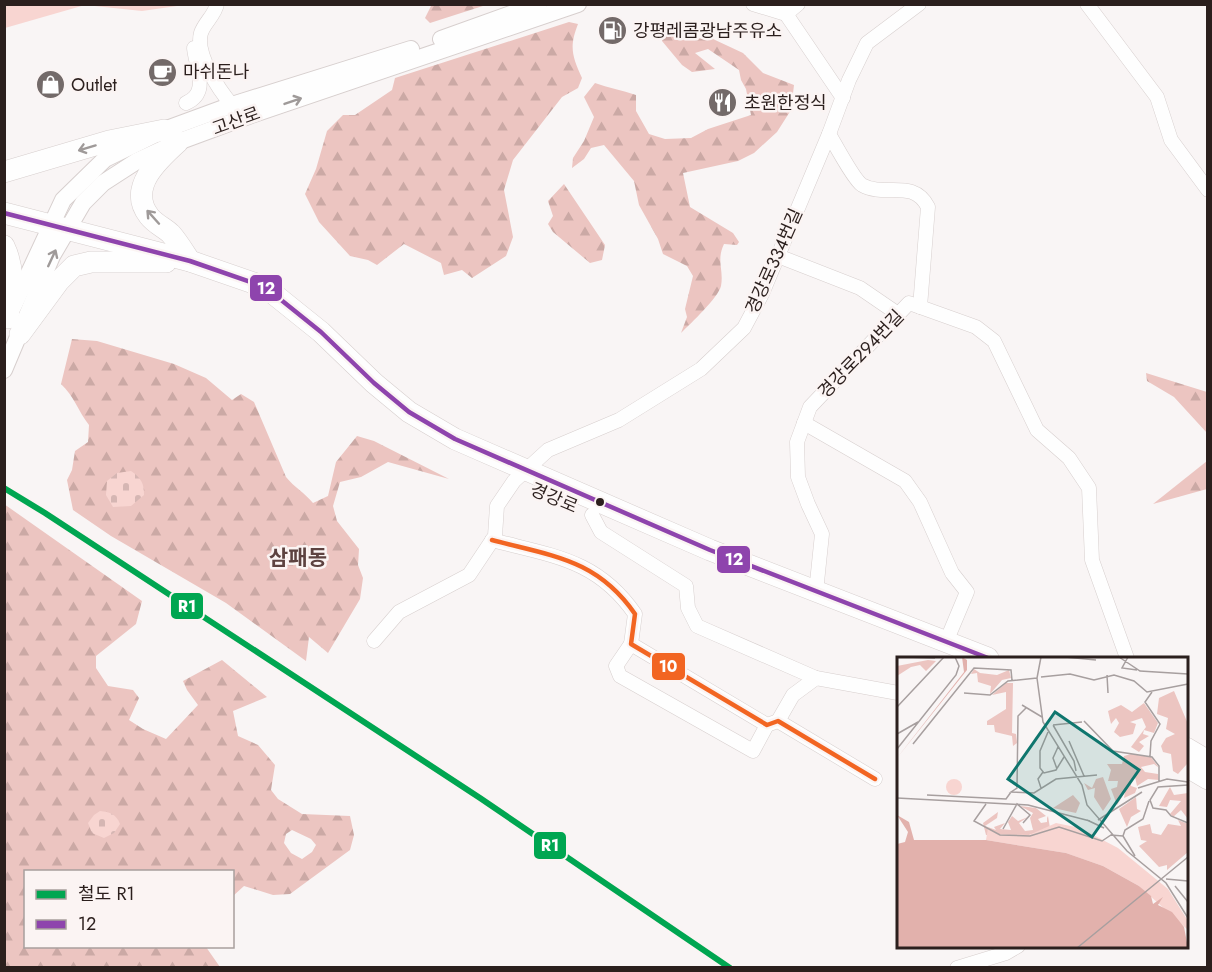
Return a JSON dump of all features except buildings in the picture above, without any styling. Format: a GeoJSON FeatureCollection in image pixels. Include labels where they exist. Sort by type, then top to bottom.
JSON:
{"type":"FeatureCollection","features":[{"type":"Feature","properties":{"kind":"main road"},"geometry":{"type":"LineString","coordinates":[[4,172],[109,141],[171,136]]}},
{"type":"Feature","properties":{"kind":"main road"},"geometry":{"type":"LineString","coordinates":[[171,136],[144,181],[141,198],[149,216],[170,234],[190,261]]}},
{"type":"Feature","properties":{"kind":"main road","name":"경강로"},"geometry":{"type":"LineString","coordinates":[[4,213],[190,261],[231,275],[257,299],[315,343],[357,387],[383,409],[419,434],[477,465],[520,476],[816,591],[950,650]]}},
{"type":"Feature","properties":{"kind":"main road"},"geometry":{"type":"LineString","coordinates":[[4,246],[11,260],[11,326]]}},
{"type":"Feature","properties":{"kind":"main road"},"geometry":{"type":"LineString","coordinates":[[11,326],[74,266],[91,262],[190,261]]}},
{"type":"Feature","properties":{"kind":"main road","name":"경강로"},"geometry":{"type":"LineString","coordinates":[[520,476],[592,514],[708,563],[950,650],[983,657]]}},
{"type":"Feature","properties":{"kind":"main road"},"geometry":{"type":"LineString","coordinates":[[1191,757],[1208,778]]}},
{"type":"Feature","properties":{"kind":"street"},"geometry":{"type":"LineString","coordinates":[[186,103],[193,100],[200,92],[200,76],[192,34],[215,4]]}},
{"type":"Feature","properties":{"kind":"street"},"geometry":{"type":"LineString","coordinates":[[215,4],[201,33],[201,48],[220,91],[232,105]]}},
{"type":"Feature","properties":{"kind":"street","name":"고산로"},"geometry":{"type":"LineString","coordinates":[[4,370],[11,326],[59,227],[103,183],[137,162],[171,136],[232,105],[416,48],[539,4]]}},
{"type":"Feature","properties":{"kind":"street","name":"고산로"},"geometry":{"type":"LineString","coordinates":[[171,136],[252,115],[578,4]]}},
{"type":"Feature","properties":{"kind":"street"},"geometry":{"type":"LineString","coordinates":[[753,4],[786,14],[843,98]]}},
{"type":"Feature","properties":{"kind":"street"},"geometry":{"type":"LineString","coordinates":[[786,14],[798,4]]}},
{"type":"Feature","properties":{"kind":"street","name":"경강로334번길"},"geometry":{"type":"LineString","coordinates":[[492,540],[495,536],[497,506],[520,476],[548,450],[619,420],[701,369],[744,328],[762,294],[829,134],[849,80],[867,43],[919,4]]}},
{"type":"Feature","properties":{"kind":"street"},"geometry":{"type":"LineString","coordinates":[[1087,4],[1157,97],[1171,140],[1208,190]]}},
{"type":"Feature","properties":{"kind":"street"},"geometry":{"type":"LineString","coordinates":[[829,134],[859,183],[873,190],[911,191],[923,198],[928,207],[920,307]]}},
{"type":"Feature","properties":{"kind":"street"},"geometry":{"type":"LineString","coordinates":[[778,256],[860,288],[898,314]]}},
{"type":"Feature","properties":{"kind":"street","name":"경강로294번길"},"geometry":{"type":"LineString","coordinates":[[816,591],[822,534],[798,477],[797,442],[810,407],[909,303],[976,327],[994,341],[1037,430],[1069,458],[1089,488],[1092,560],[1127,657]]}},
{"type":"Feature","properties":{"kind":"street"},"geometry":{"type":"LineString","coordinates":[[804,423],[905,481],[920,501],[952,573],[967,592],[950,650]]}},
{"type":"Feature","properties":{"kind":"street"},"geometry":{"type":"LineString","coordinates":[[592,514],[601,532],[686,586],[688,608],[697,626],[816,678],[897,693]]}},
{"type":"Feature","properties":{"kind":"street"},"geometry":{"type":"LineString","coordinates":[[374,641],[399,612],[469,575],[492,540],[576,563],[596,573],[626,600],[635,614],[631,644],[616,666],[620,676],[753,751],[793,695],[816,678]]}},
{"type":"Feature","properties":{"kind":"street"},"geometry":{"type":"LineString","coordinates":[[631,644],[875,779]]}},
{"type":"Feature","properties":{"kind":"street"},"geometry":{"type":"LineString","coordinates":[[957,968],[1006,953],[1015,948]]}},
{"type":"Feature","properties":{"kind":"green space"},"geometry":{"type":"Polygon","coordinates":[[[5,4],[184,5],[142,11],[85,5],[5,28],[5,4]]]}},
{"type":"Feature","properties":{"kind":"green space"},"geometry":{"type":"Polygon","coordinates":[[[432,4],[486,5],[430,23],[425,18],[432,4]]]}},
{"type":"Feature","properties":{"kind":"green space"},"geometry":{"type":"Polygon","coordinates":[[[569,22],[578,24],[573,39],[573,51],[582,78],[578,88],[562,97],[513,160],[504,190],[513,237],[506,256],[472,278],[462,270],[444,275],[441,263],[404,244],[377,265],[368,260],[350,256],[319,222],[305,194],[316,169],[327,131],[343,115],[355,115],[392,90],[395,78],[569,22]]]}},
{"type":"Feature","properties":{"kind":"green space"},"geometry":{"type":"Polygon","coordinates":[[[674,32],[687,38],[713,39],[743,53],[763,73],[794,85],[791,110],[777,132],[754,153],[738,161],[683,173],[690,207],[733,233],[739,242],[737,245],[724,244],[720,260],[722,280],[719,291],[681,333],[687,317],[685,309],[693,276],[687,266],[663,254],[658,239],[639,205],[634,181],[604,145],[591,148],[584,159],[572,168],[573,158],[584,141],[594,117],[584,97],[595,83],[636,95],[636,111],[649,134],[665,139],[691,138],[708,129],[751,115],[746,89],[739,70],[708,49],[695,53],[715,69],[692,72],[682,65],[662,41],[664,34],[674,32]]]}},
{"type":"Feature","properties":{"kind":"green space"},"geometry":{"type":"Polygon","coordinates":[[[564,184],[605,245],[602,260],[590,263],[553,232],[548,224],[553,216],[548,201],[564,184]]]}},
{"type":"Feature","properties":{"kind":"green space"},"geometry":{"type":"Polygon","coordinates":[[[72,339],[97,341],[174,364],[206,378],[232,400],[241,394],[254,402],[286,477],[313,503],[328,496],[336,462],[357,436],[374,441],[449,479],[388,462],[361,477],[340,482],[333,506],[337,521],[359,549],[358,565],[363,578],[360,599],[328,653],[309,637],[306,661],[226,603],[111,536],[73,510],[67,480],[72,470],[75,451],[88,442],[89,425],[61,384],[72,339]]]}},
{"type":"Feature","properties":{"kind":"green space"},"geometry":{"type":"Polygon","coordinates":[[[1146,373],[1207,392],[1207,433],[1174,397],[1147,381],[1146,373]]]}},
{"type":"Feature","properties":{"kind":"green space"},"geometry":{"type":"Polygon","coordinates":[[[1207,461],[1207,489],[1153,504],[1207,461]]]}},
{"type":"Feature","properties":{"kind":"green space"},"geometry":{"type":"Polygon","coordinates":[[[131,471],[141,481],[144,495],[131,506],[113,507],[106,495],[107,481],[117,473],[131,471]]]}},
{"type":"Feature","properties":{"kind":"green space"},"geometry":{"type":"Polygon","coordinates":[[[4,504],[142,601],[136,624],[96,656],[96,668],[108,686],[133,690],[139,698],[129,720],[166,739],[198,705],[183,681],[222,660],[267,697],[233,711],[238,736],[258,745],[275,765],[271,790],[278,799],[302,814],[350,816],[354,835],[350,850],[290,894],[273,895],[244,886],[234,895],[234,870],[24,870],[24,948],[207,948],[220,967],[5,967],[4,504]],[[292,830],[286,834],[284,843],[291,853],[302,859],[312,852],[316,845],[311,839],[292,830]]]}},
{"type":"Feature","properties":{"kind":"green space"},"geometry":{"type":"Polygon","coordinates":[[[100,811],[112,814],[120,824],[114,833],[104,838],[92,833],[88,823],[100,811]]]}},
{"type":"Feature","properties":{"kind":"rail line","name":"R1"},"geometry":{"type":"LineString","coordinates":[[4,488],[480,798],[730,968]]}},
{"type":"Feature","properties":{"kind":"transit line","name":"12"},"geometry":{"type":"LineString","coordinates":[[4,213],[190,261],[265,287],[321,332],[374,383],[409,412],[455,439],[710,550],[985,657]]}},
{"type":"Feature","properties":{"kind":"transit line","name":"10"},"geometry":{"type":"LineString","coordinates":[[492,540],[554,556],[589,571],[605,581],[635,614],[631,644],[767,725],[778,721],[875,779]]}},
{"type":"Feature","properties":{"kind":"place","name":"강평레콤광남주유소"},"geometry":{"type":"Point","coordinates":[612,31]}},
{"type":"Feature","properties":{"kind":"place","name":"마쉬돈나"},"geometry":{"type":"Point","coordinates":[162,72]}},
{"type":"Feature","properties":{"kind":"place","name":"Outlet"},"geometry":{"type":"Point","coordinates":[50,85]}},
{"type":"Feature","properties":{"kind":"place","name":"초원한정식"},"geometry":{"type":"Point","coordinates":[723,103]}},
{"type":"Feature","properties":{"kind":"district","name":"삼패동"},"geometry":{"type":"Point","coordinates":[298,558]}}]}
